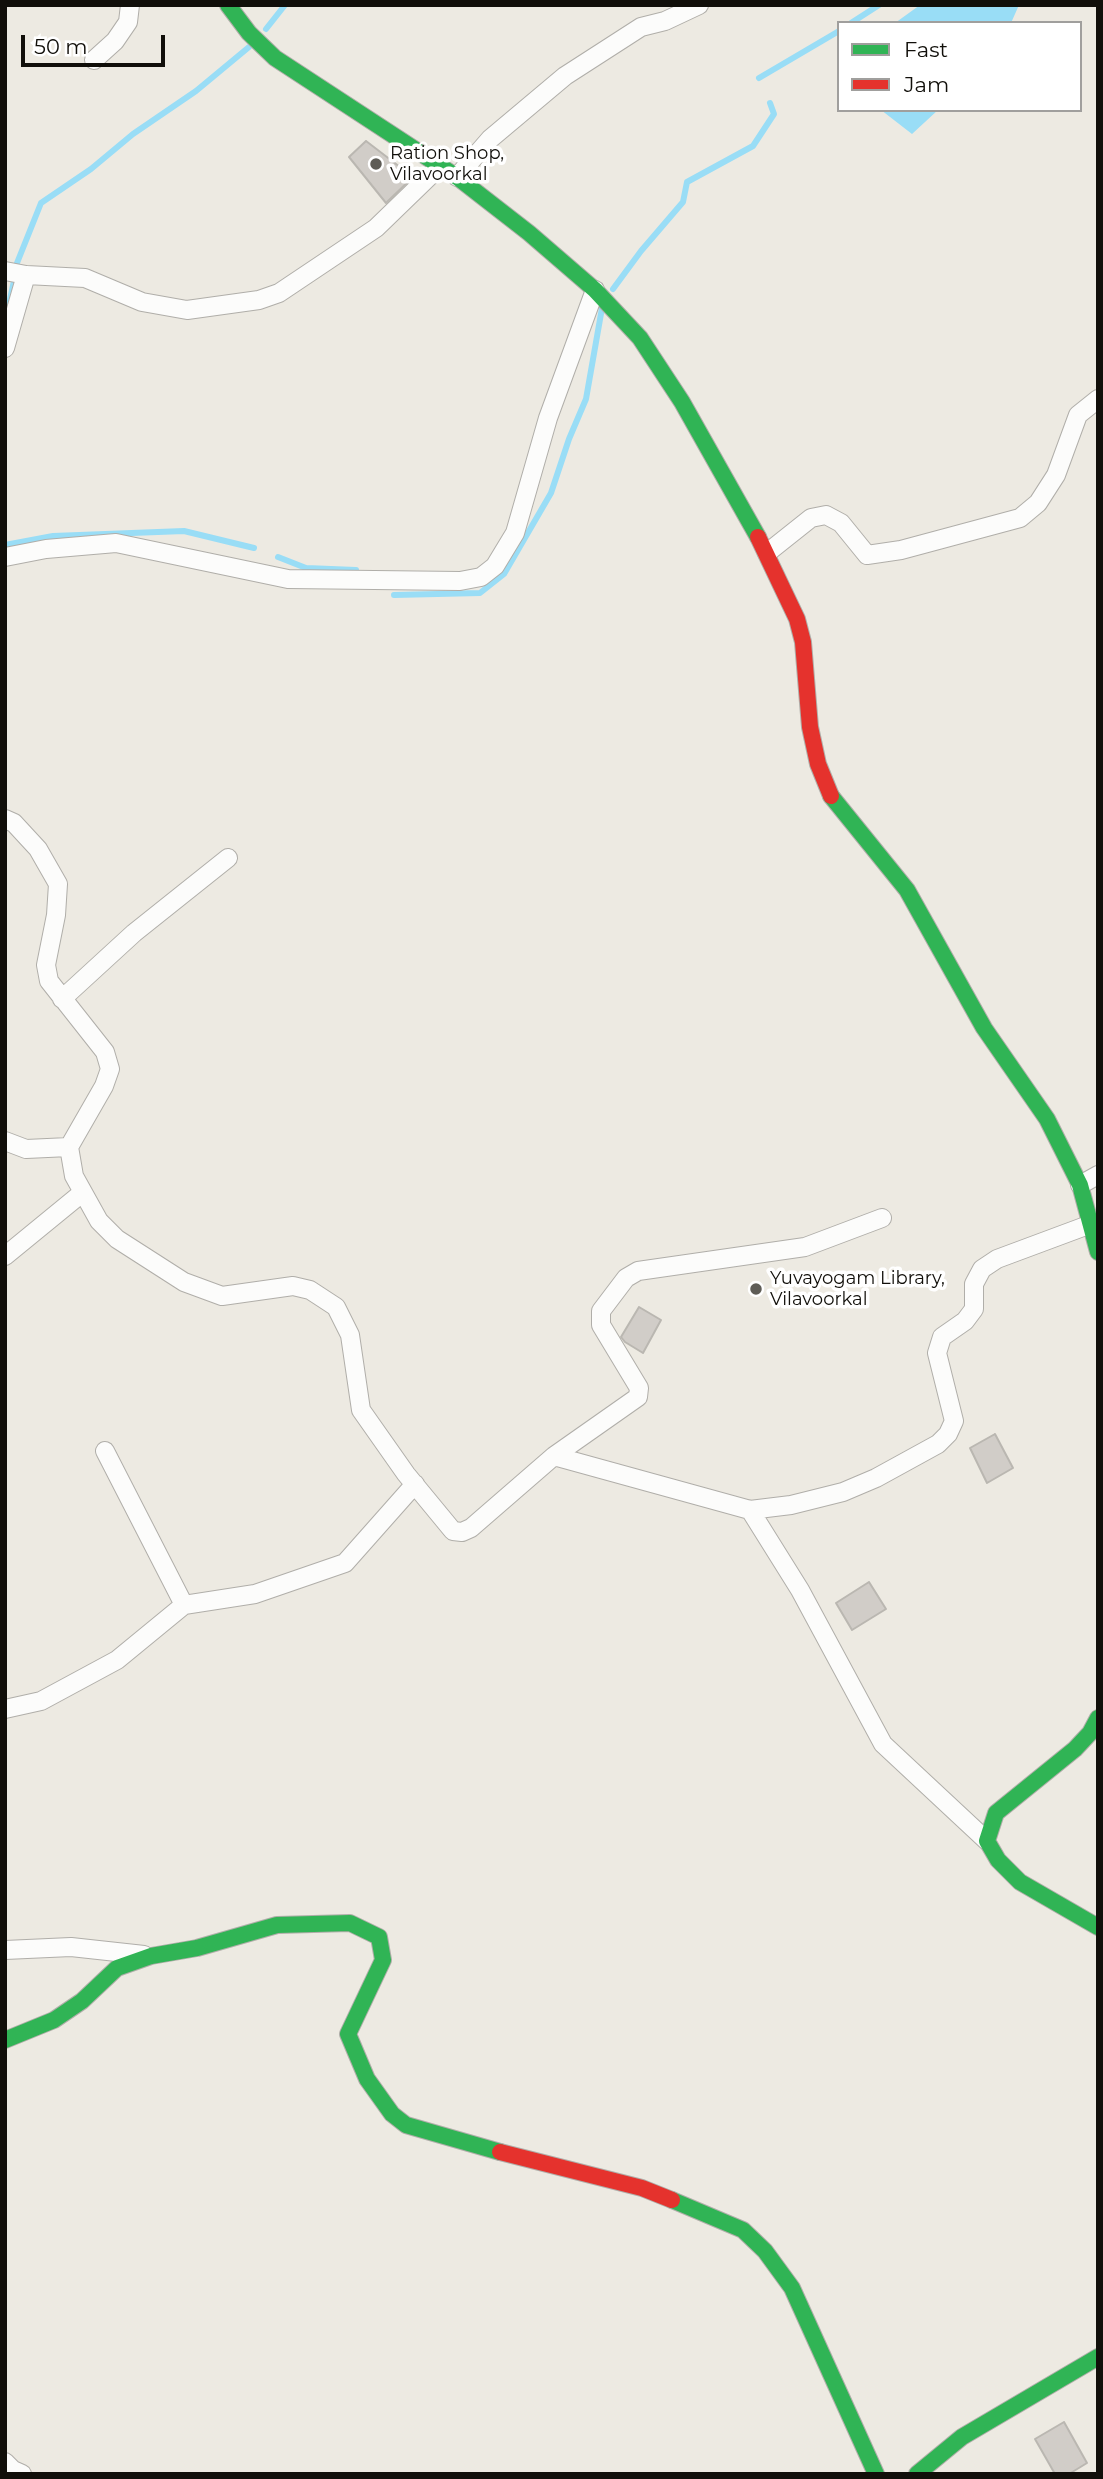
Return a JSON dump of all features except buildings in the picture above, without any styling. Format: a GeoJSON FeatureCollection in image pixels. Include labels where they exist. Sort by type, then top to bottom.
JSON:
{"type":"FeatureCollection","features":[{"type":"Feature","properties":{"kind":"street"},"geometry":{"type":"LineString","coordinates":[[94,60],[115,41],[128,22],[130,5]]}},
{"type":"Feature","properties":{"kind":"street"},"geometry":{"type":"LineString","coordinates":[[228,5],[249,33],[275,58],[457,177],[529,233],[595,290],[640,338],[662,369],[767,552],[797,619],[803,642],[810,727],[818,764],[832,800],[907,890],[984,1028],[1047,1119],[1080,1185],[1098,1252]]}},
{"type":"Feature","properties":{"kind":"street"},"geometry":{"type":"LineString","coordinates":[[457,177],[490,139],[565,76],[641,27],[665,21],[699,5]]}},
{"type":"Feature","properties":{"kind":"street"},"geometry":{"type":"LineString","coordinates":[[5,348],[15,272],[85,278],[142,302],[187,310],[259,300],[279,293],[376,228],[440,166]]}},
{"type":"Feature","properties":{"kind":"street"},"geometry":{"type":"LineString","coordinates":[[5,556],[46,549],[116,543],[288,579],[460,581],[481,577],[495,566],[515,533],[548,418],[595,290]]}},
{"type":"Feature","properties":{"kind":"street"},"geometry":{"type":"LineString","coordinates":[[767,552],[811,518],[827,515],[841,523],[867,555],[901,550],[1020,517],[1038,503],[1056,475],[1078,415],[1098,399]]}},
{"type":"Feature","properties":{"kind":"street"},"geometry":{"type":"LineString","coordinates":[[5,819],[14,822],[38,849],[58,884],[56,915],[46,965],[49,981],[105,1052],[110,1069],[104,1086],[69,1147],[74,1176],[99,1221],[117,1239],[184,1282],[222,1296],[293,1286],[310,1290],[336,1307],[350,1335],[361,1410],[415,1485],[453,1531],[462,1532],[471,1528],[554,1456],[638,1397],[639,1388],[601,1325],[601,1311],[626,1278],[638,1271],[804,1247],[882,1218]]}},
{"type":"Feature","properties":{"kind":"street"},"geometry":{"type":"LineString","coordinates":[[62,999],[134,933],[228,858]]}},
{"type":"Feature","properties":{"kind":"street"},"geometry":{"type":"LineString","coordinates":[[5,1141],[26,1149],[69,1147]]}},
{"type":"Feature","properties":{"kind":"street"},"geometry":{"type":"LineString","coordinates":[[1080,1185],[1098,1175]]}},
{"type":"Feature","properties":{"kind":"street"},"geometry":{"type":"LineString","coordinates":[[5,1256],[82,1193]]}},
{"type":"Feature","properties":{"kind":"street"},"geometry":{"type":"LineString","coordinates":[[554,1456],[750,1510],[791,1505],[843,1492],[876,1478],[938,1444],[948,1434],[954,1421],[937,1353],[942,1337],[965,1321],[974,1310],[974,1284],[982,1269],[997,1259],[1091,1224]]}},
{"type":"Feature","properties":{"kind":"street"},"geometry":{"type":"LineString","coordinates":[[105,1451],[184,1605]]}},
{"type":"Feature","properties":{"kind":"street"},"geometry":{"type":"LineString","coordinates":[[5,1709],[41,1701],[117,1660],[184,1605],[256,1594],[345,1563],[415,1485]]}},
{"type":"Feature","properties":{"kind":"street"},"geometry":{"type":"LineString","coordinates":[[750,1510],[800,1590],[883,1744],[987,1841],[998,1860],[1020,1882],[1098,1927]]}},
{"type":"Feature","properties":{"kind":"street"},"geometry":{"type":"LineString","coordinates":[[987,1841],[996,1813],[1075,1749],[1098,1718]]}},
{"type":"Feature","properties":{"kind":"street"},"geometry":{"type":"LineString","coordinates":[[5,2040],[54,2020],[82,2001],[117,1968],[151,1956],[197,1948],[277,1925],[350,1923],[379,1937],[383,1960],[348,2034],[367,2078],[392,2114],[406,2125],[521,2158],[642,2188],[743,2230],[765,2251],[792,2288],[876,2474]]}},
{"type":"Feature","properties":{"kind":"street"},"geometry":{"type":"LineString","coordinates":[[5,1950],[71,1947],[151,1956]]}},
{"type":"Feature","properties":{"kind":"street"},"geometry":{"type":"LineString","coordinates":[[918,2474],[962,2437],[1098,2357]]}},
{"type":"Feature","properties":{"kind":"street"},"geometry":{"type":"LineString","coordinates":[[5,2462],[22,2474]]}},
{"type":"Feature","properties":{"kind":"water"},"geometry":{"type":"Polygon","coordinates":[[[920,5],[1019,5],[1012,21],[898,21],[920,5]]]}},
{"type":"Feature","properties":{"kind":"water"},"geometry":{"type":"Polygon","coordinates":[[[884,112],[936,112],[912,134],[884,112]]]}},
{"type":"Feature","properties":{"kind":"waterway"},"geometry":{"type":"LineString","coordinates":[[266,29],[285,5]]}},
{"type":"Feature","properties":{"kind":"waterway"},"geometry":{"type":"LineString","coordinates":[[854,21],[879,5]]}},
{"type":"Feature","properties":{"kind":"waterway"},"geometry":{"type":"LineString","coordinates":[[759,78],[837,32]]}},
{"type":"Feature","properties":{"kind":"waterway"},"geometry":{"type":"LineString","coordinates":[[17,263],[41,203],[196,91],[249,47]]}},
{"type":"Feature","properties":{"kind":"waterway"},"geometry":{"type":"LineString","coordinates":[[613,289],[683,202],[687,182],[753,146],[774,114],[770,103]]}},
{"type":"Feature","properties":{"kind":"waterway"},"geometry":{"type":"LineString","coordinates":[[9,304],[14,281]]}},
{"type":"Feature","properties":{"kind":"waterway"},"geometry":{"type":"LineString","coordinates":[[394,595],[480,593],[504,574],[551,493],[586,399],[602,308]]}},
{"type":"Feature","properties":{"kind":"waterway"},"geometry":{"type":"LineString","coordinates":[[5,545],[53,536],[184,531],[254,548]]}},
{"type":"Feature","properties":{"kind":"waterway"},"geometry":{"type":"LineString","coordinates":[[278,557],[306,568],[356,570]]}},
{"type":"Feature","properties":{"kind":"traffic: fast"},"geometry":{"type":"LineString","coordinates":[[228,5],[249,33],[275,58],[457,177],[529,233],[595,290],[640,338],[682,402],[758,537]]}},
{"type":"Feature","properties":{"kind":"traffic: fast"},"geometry":{"type":"LineString","coordinates":[[831,796],[907,890],[984,1028],[1047,1119],[1080,1185],[1098,1252]]}},
{"type":"Feature","properties":{"kind":"traffic: fast"},"geometry":{"type":"LineString","coordinates":[[1098,1718],[1090,1733],[1075,1749],[996,1813],[987,1841],[998,1860],[1020,1882],[1098,1927]]}},
{"type":"Feature","properties":{"kind":"traffic: fast"},"geometry":{"type":"LineString","coordinates":[[5,2040],[54,2020],[82,2001],[117,1968],[151,1956],[197,1948],[277,1925],[350,1923],[379,1937],[383,1960],[348,2034],[367,2079],[392,2114],[406,2125],[500,2152]]}},
{"type":"Feature","properties":{"kind":"traffic: fast"},"geometry":{"type":"LineString","coordinates":[[672,2200],[743,2230],[765,2251],[792,2288],[876,2474]]}},
{"type":"Feature","properties":{"kind":"traffic: fast"},"geometry":{"type":"LineString","coordinates":[[917,2474],[962,2437],[1098,2357]]}},
{"type":"Feature","properties":{"kind":"traffic: jam"},"geometry":{"type":"LineString","coordinates":[[758,537],[797,619],[803,642],[810,727],[818,764],[831,796]]}},
{"type":"Feature","properties":{"kind":"traffic: jam"},"geometry":{"type":"LineString","coordinates":[[500,2152],[642,2188],[672,2200]]}},
{"type":"Feature","properties":{"kind":"place","name":"Ration Shop, Vilavoorkal"},"geometry":{"type":"Point","coordinates":[376,164]}},
{"type":"Feature","properties":{"kind":"place","name":"Yuvayogam Library, Vilavoorkal"},"geometry":{"type":"Point","coordinates":[756,1289]}}]}
